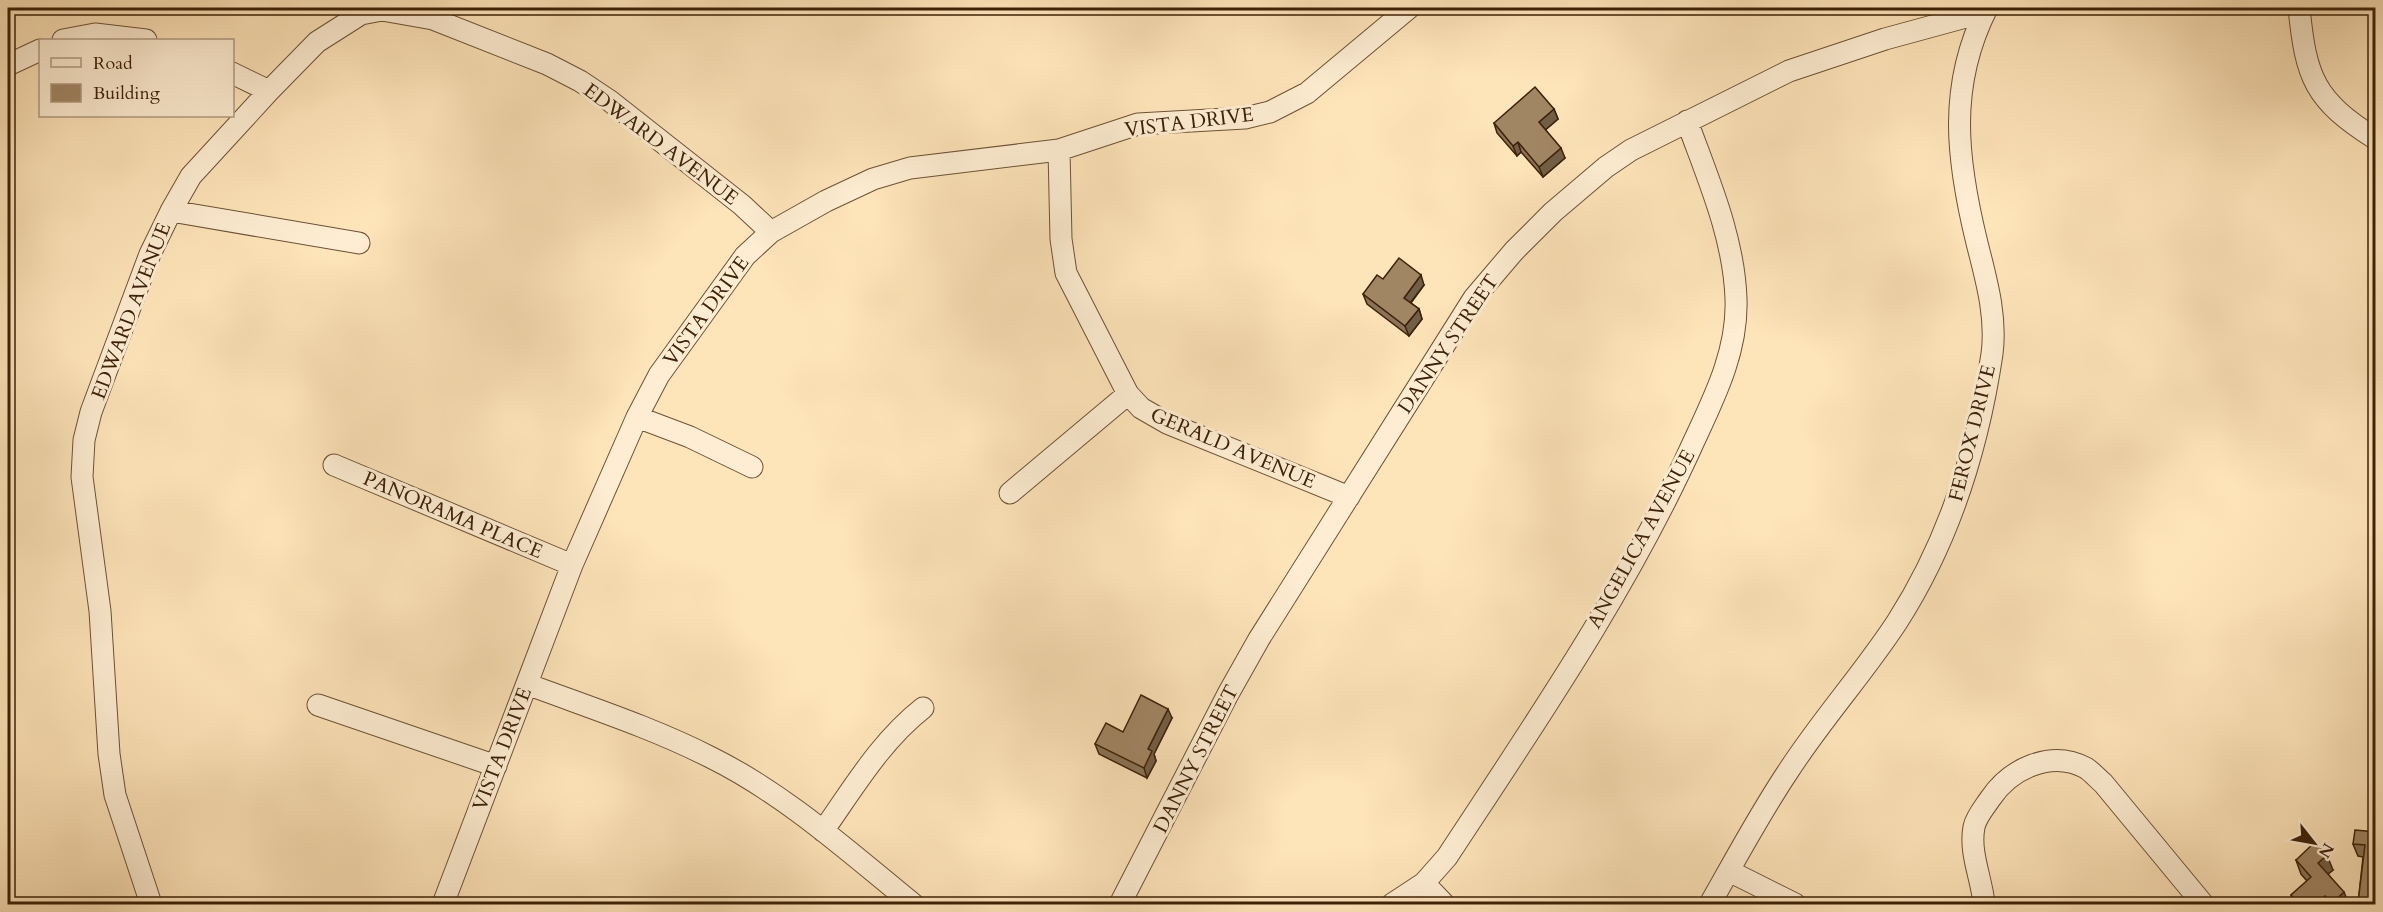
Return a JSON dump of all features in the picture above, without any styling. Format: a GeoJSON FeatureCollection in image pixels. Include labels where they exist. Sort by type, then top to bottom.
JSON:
{"type":"FeatureCollection","features":[{"type":"Feature","properties":{"kind":"street","name":"VISTA DRIVE"},"geometry":{"type":"LineString","coordinates":[[443,904],[572,565],[637,417],[659,375],[745,256],[771,232],[873,179],[910,168],[1059,150],[1138,124],[1245,118],[1270,111],[1307,93],[1409,8]]}},
{"type":"Feature","properties":{"kind":"street"},"geometry":{"type":"LineString","coordinates":[[2299,8],[2303,48],[2311,77],[2318,90],[2339,114],[2376,139]]}},
{"type":"Feature","properties":{"kind":"street","name":"EDWARD AVENUE"},"geometry":{"type":"LineString","coordinates":[[151,904],[115,795],[109,754],[100,611],[82,455],[91,412],[150,254],[171,211],[191,176],[268,91],[317,42],[362,14],[382,10],[423,17],[547,63],[580,81],[742,205],[771,232]]}},
{"type":"Feature","properties":{"kind":"street","name":"DANNY STREET"},"geometry":{"type":"LineString","coordinates":[[1120,904],[1228,694],[1474,298],[1514,250],[1606,167],[1631,150],[1755,85],[1809,63],[1986,10]]}},
{"type":"Feature","properties":{"kind":"street","name":"FEROX DRIVE"},"geometry":{"type":"LineString","coordinates":[[1710,904],[1787,773],[1898,620],[1938,545],[1964,479],[1993,339],[1991,303],[1963,187],[1958,150],[1958,121],[1963,85],[1974,41],[1986,10]]}},
{"type":"Feature","properties":{"kind":"street"},"geometry":{"type":"LineString","coordinates":[[68,39],[96,34],[138,39]]}},
{"type":"Feature","properties":{"kind":"street"},"geometry":{"type":"LineString","coordinates":[[8,65],[39,50]]}},
{"type":"Feature","properties":{"kind":"street"},"geometry":{"type":"LineString","coordinates":[[234,74],[268,91]]}},
{"type":"Feature","properties":{"kind":"street","name":"ANGELICA AVENUE"},"geometry":{"type":"LineString","coordinates":[[1392,904],[1424,883],[1447,857],[1498,778],[1643,544],[1681,471],[1724,372],[1733,338],[1735,310],[1732,259],[1725,227],[1688,121]]}},
{"type":"Feature","properties":{"kind":"street","name":"GERALD AVENUE"},"geometry":{"type":"LineString","coordinates":[[1059,150],[1061,239],[1066,273],[1128,394],[1141,408],[1183,430],[1349,497]]}},
{"type":"Feature","properties":{"kind":"street"},"geometry":{"type":"LineString","coordinates":[[171,211],[359,243]]}},
{"type":"Feature","properties":{"kind":"street"},"geometry":{"type":"LineString","coordinates":[[1010,493],[1128,394]]}},
{"type":"Feature","properties":{"kind":"street"},"geometry":{"type":"LineString","coordinates":[[637,417],[690,437],[752,467]]}},
{"type":"Feature","properties":{"kind":"street","name":"PANORAMA PLACE"},"geometry":{"type":"LineString","coordinates":[[334,465],[572,565]]}},
{"type":"Feature","properties":{"kind":"street"},"geometry":{"type":"LineString","coordinates":[[527,684],[660,734],[711,757],[752,781],[823,831],[913,904]]}},
{"type":"Feature","properties":{"kind":"street"},"geometry":{"type":"LineString","coordinates":[[318,705],[496,766]]}},
{"type":"Feature","properties":{"kind":"street"},"geometry":{"type":"LineString","coordinates":[[823,831],[895,732],[923,708]]}},
{"type":"Feature","properties":{"kind":"street"},"geometry":{"type":"LineString","coordinates":[[1984,904],[1972,843],[1974,825],[1997,789],[2018,772],[2042,761],[2066,762],[2085,768],[2103,783],[2203,904]]}},
{"type":"Feature","properties":{"kind":"street"},"geometry":{"type":"LineString","coordinates":[[1729,871],[1795,904]]}},
{"type":"Feature","properties":{"kind":"street"},"geometry":{"type":"LineString","coordinates":[[1424,883],[1444,904]]}},
{"type":"Feature","properties":{"kind":"building"},"geometry":{"type":"Polygon","coordinates":[[[1535,87],[1554,109],[1539,122],[1561,148],[1539,167],[1518,142],[1513,146],[1494,123],[1535,87]]]}},
{"type":"Feature","properties":{"kind":"building"},"geometry":{"type":"Polygon","coordinates":[[[1399,258],[1421,275],[1404,298],[1419,309],[1405,326],[1363,294],[1377,275],[1383,279],[1399,258]]]}},
{"type":"Feature","properties":{"kind":"building"},"geometry":{"type":"Polygon","coordinates":[[[1141,695],[1168,709],[1148,749],[1152,751],[1144,768],[1095,744],[1106,723],[1123,732],[1141,695]]]}},
{"type":"Feature","properties":{"kind":"building"},"geometry":{"type":"Polygon","coordinates":[[[2355,830],[2376,832],[2376,904],[2358,903],[2365,845],[2353,844],[2355,830]]]}},
{"type":"Feature","properties":{"kind":"building"},"geometry":{"type":"Polygon","coordinates":[[[2315,842],[2327,855],[2318,863],[2344,892],[2332,903],[2325,896],[2315,904],[2299,904],[2291,895],[2311,877],[2296,860],[2315,842]]]}}]}
